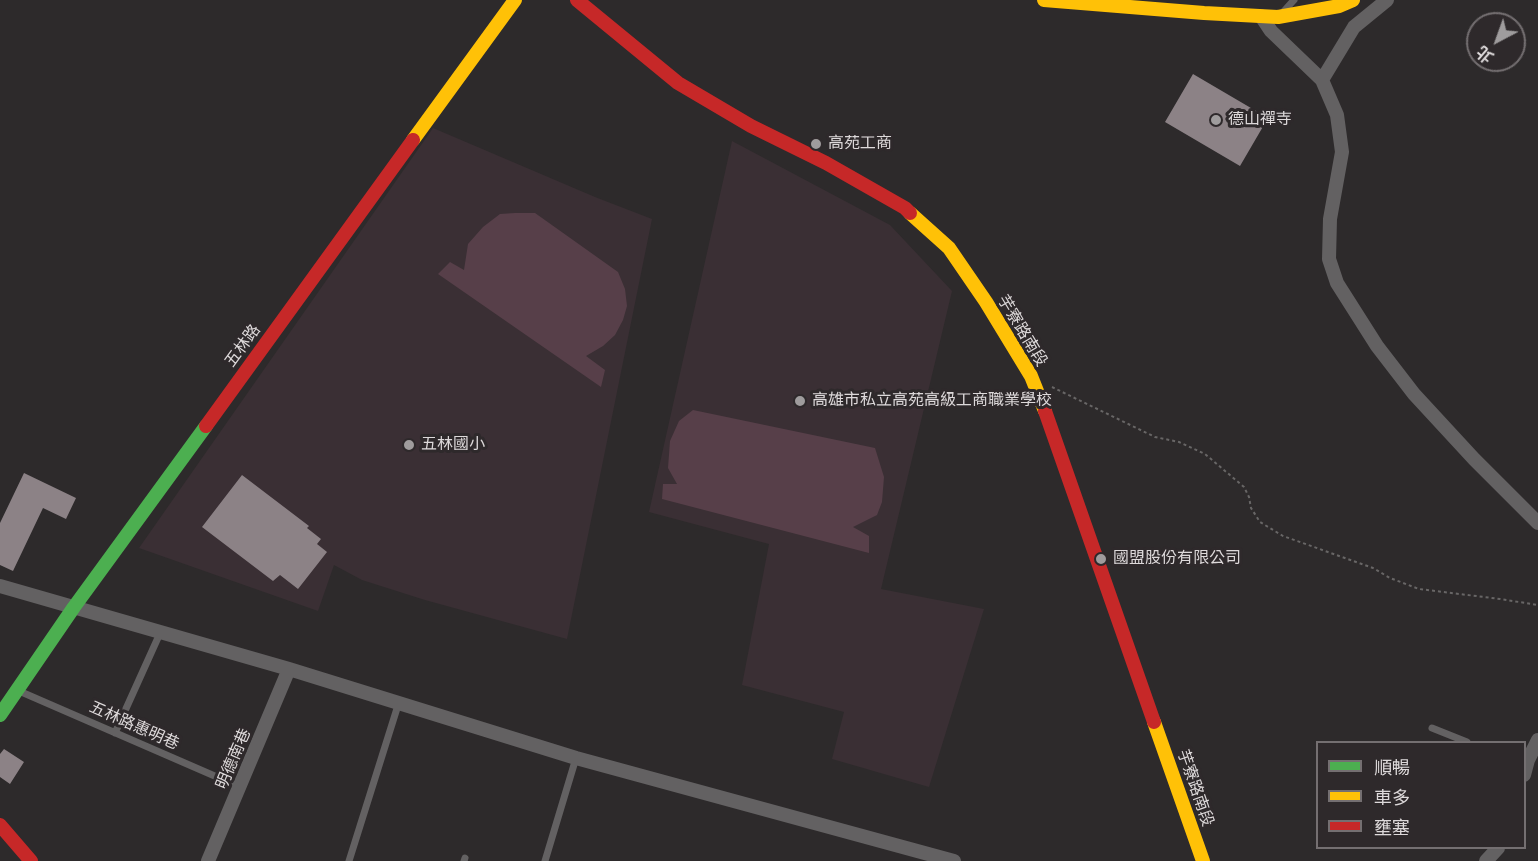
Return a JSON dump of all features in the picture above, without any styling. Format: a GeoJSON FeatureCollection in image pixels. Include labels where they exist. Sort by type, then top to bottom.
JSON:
{"type":"FeatureCollection","features":[{"type":"Feature","properties":{"kind":"street","name":"五林路"},"geometry":{"type":"LineString","coordinates":[[0,714],[74,607],[515,0]]}},
{"type":"Feature","properties":{"kind":"street","name":"芋寮路南段"},"geometry":{"type":"LineString","coordinates":[[578,0],[678,83],[751,126],[826,163],[905,208],[949,248],[986,302],[1031,376],[1049,421],[1203,861]]}},
{"type":"Feature","properties":{"kind":"street"},"geometry":{"type":"LineString","coordinates":[[1044,0],[1278,17],[1339,6],[1353,0]]}},
{"type":"Feature","properties":{"kind":"street"},"geometry":{"type":"LineString","coordinates":[[1322,80],[1354,27],[1387,0]]}},
{"type":"Feature","properties":{"kind":"street"},"geometry":{"type":"LineString","coordinates":[[1261,16],[1271,31],[1322,80],[1336,115],[1342,152],[1330,219],[1329,260],[1337,282],[1377,346],[1414,394],[1538,523]]}},
{"type":"Feature","properties":{"kind":"street"},"geometry":{"type":"LineString","coordinates":[[0,586],[289,669],[576,758],[954,861]]}},
{"type":"Feature","properties":{"kind":"street","name":"明德南巷"},"geometry":{"type":"LineString","coordinates":[[208,861],[289,669]]}},
{"type":"Feature","properties":{"kind":"street"},"geometry":{"type":"LineString","coordinates":[[1526,766],[1538,740]]}},
{"type":"Feature","properties":{"kind":"street"},"geometry":{"type":"LineString","coordinates":[[0,825],[31,861]]}},
{"type":"Feature","properties":{"kind":"street"},"geometry":{"type":"LineString","coordinates":[[1486,861],[1497,849]]}},
{"type":"Feature","properties":{"kind":"lane"},"geometry":{"type":"LineString","coordinates":[[1278,17],[1294,0]]}},
{"type":"Feature","properties":{"kind":"lane"},"geometry":{"type":"LineString","coordinates":[[115,733],[160,631]]}},
{"type":"Feature","properties":{"kind":"lane","name":"五林路惠明巷"},"geometry":{"type":"LineString","coordinates":[[16,690],[240,787]]}},
{"type":"Feature","properties":{"kind":"lane"},"geometry":{"type":"LineString","coordinates":[[349,861],[399,702]]}},
{"type":"Feature","properties":{"kind":"lane"},"geometry":{"type":"LineString","coordinates":[[1432,728],[1464,741]]}},
{"type":"Feature","properties":{"kind":"lane"},"geometry":{"type":"LineString","coordinates":[[545,861],[576,758]]}},
{"type":"Feature","properties":{"kind":"path"},"geometry":{"type":"LineString","coordinates":[[1052,387],[1155,437],[1179,442],[1205,454],[1244,487],[1251,508],[1260,522],[1283,536],[1373,568],[1390,578],[1419,589],[1538,605]]}},
{"type":"Feature","properties":{"kind":"shaded area","name":"五林國小"},"geometry":{"type":"Polygon","coordinates":[[[433,128],[652,219],[567,639],[362,580],[334,565],[318,611],[139,548],[433,128]]]}},
{"type":"Feature","properties":{"kind":"shaded area","name":"高雄市私立高苑高級工商職業學校"},"geometry":{"type":"Polygon","coordinates":[[[732,141],[890,225],[952,291],[881,589],[984,609],[929,787],[832,759],[844,712],[742,685],[769,544],[649,512],[732,141]]]}},
{"type":"Feature","properties":{"kind":"shaded area"},"geometry":{"type":"Polygon","coordinates":[[[535,213],[618,272],[625,289],[627,306],[623,320],[615,335],[603,346],[586,356],[605,370],[601,387],[438,274],[450,262],[464,270],[468,244],[483,227],[500,214],[535,213]]]}},
{"type":"Feature","properties":{"kind":"shaded area"},"geometry":{"type":"Polygon","coordinates":[[[693,410],[875,448],[884,477],[882,502],[877,515],[853,527],[869,536],[869,553],[662,499],[663,484],[677,484],[668,468],[670,441],[679,421],[693,410]]]}},
{"type":"Feature","properties":{"kind":"building","name":"德山禪寺"},"geometry":{"type":"Polygon","coordinates":[[[1193,74],[1268,118],[1240,166],[1165,122],[1193,74]]]}},
{"type":"Feature","properties":{"kind":"building"},"geometry":{"type":"Polygon","coordinates":[[[24,473],[76,498],[66,519],[43,508],[13,571],[0,565],[0,523],[24,473]]]}},
{"type":"Feature","properties":{"kind":"building"},"geometry":{"type":"Polygon","coordinates":[[[242,475],[309,526],[307,528],[321,539],[317,544],[327,552],[298,589],[280,575],[273,581],[202,527],[242,475]]]}},
{"type":"Feature","properties":{"kind":"building"},"geometry":{"type":"Polygon","coordinates":[[[4,749],[24,762],[10,784],[0,777],[0,754],[4,749]]]}},
{"type":"Feature","properties":{"kind":"traffic: fast"},"geometry":{"type":"LineString","coordinates":[[0,715],[74,607],[206,426]]}},
{"type":"Feature","properties":{"kind":"traffic: slow"},"geometry":{"type":"LineString","coordinates":[[413,140],[515,0]]}},
{"type":"Feature","properties":{"kind":"traffic: slow"},"geometry":{"type":"LineString","coordinates":[[1044,0],[1278,17],[1339,6],[1353,0]]}},
{"type":"Feature","properties":{"kind":"traffic: slow"},"geometry":{"type":"LineString","coordinates":[[910,213],[949,248],[986,302],[1031,376],[1045,411]]}},
{"type":"Feature","properties":{"kind":"traffic: slow"},"geometry":{"type":"LineString","coordinates":[[1154,722],[1203,861]]}},
{"type":"Feature","properties":{"kind":"traffic: jam"},"geometry":{"type":"LineString","coordinates":[[577,0],[678,83],[751,126],[826,163],[910,213]]}},
{"type":"Feature","properties":{"kind":"traffic: jam"},"geometry":{"type":"LineString","coordinates":[[206,426],[413,140]]}},
{"type":"Feature","properties":{"kind":"traffic: jam"},"geometry":{"type":"LineString","coordinates":[[1045,411],[1154,722]]}},
{"type":"Feature","properties":{"kind":"traffic: jam"},"geometry":{"type":"LineString","coordinates":[[0,825],[31,861]]}},
{"type":"Feature","properties":{"kind":"place","name":"德山禪寺"},"geometry":{"type":"Point","coordinates":[1216,120]}},
{"type":"Feature","properties":{"kind":"place","name":"高苑工商"},"geometry":{"type":"Point","coordinates":[816,144]}},
{"type":"Feature","properties":{"kind":"place","name":"高雄市私立高苑高級工商職業學校"},"geometry":{"type":"Point","coordinates":[800,401]}},
{"type":"Feature","properties":{"kind":"place","name":"五林國小"},"geometry":{"type":"Point","coordinates":[409,445]}},
{"type":"Feature","properties":{"kind":"place","name":"國盟股份有限公司"},"geometry":{"type":"Point","coordinates":[1101,559]}}]}
